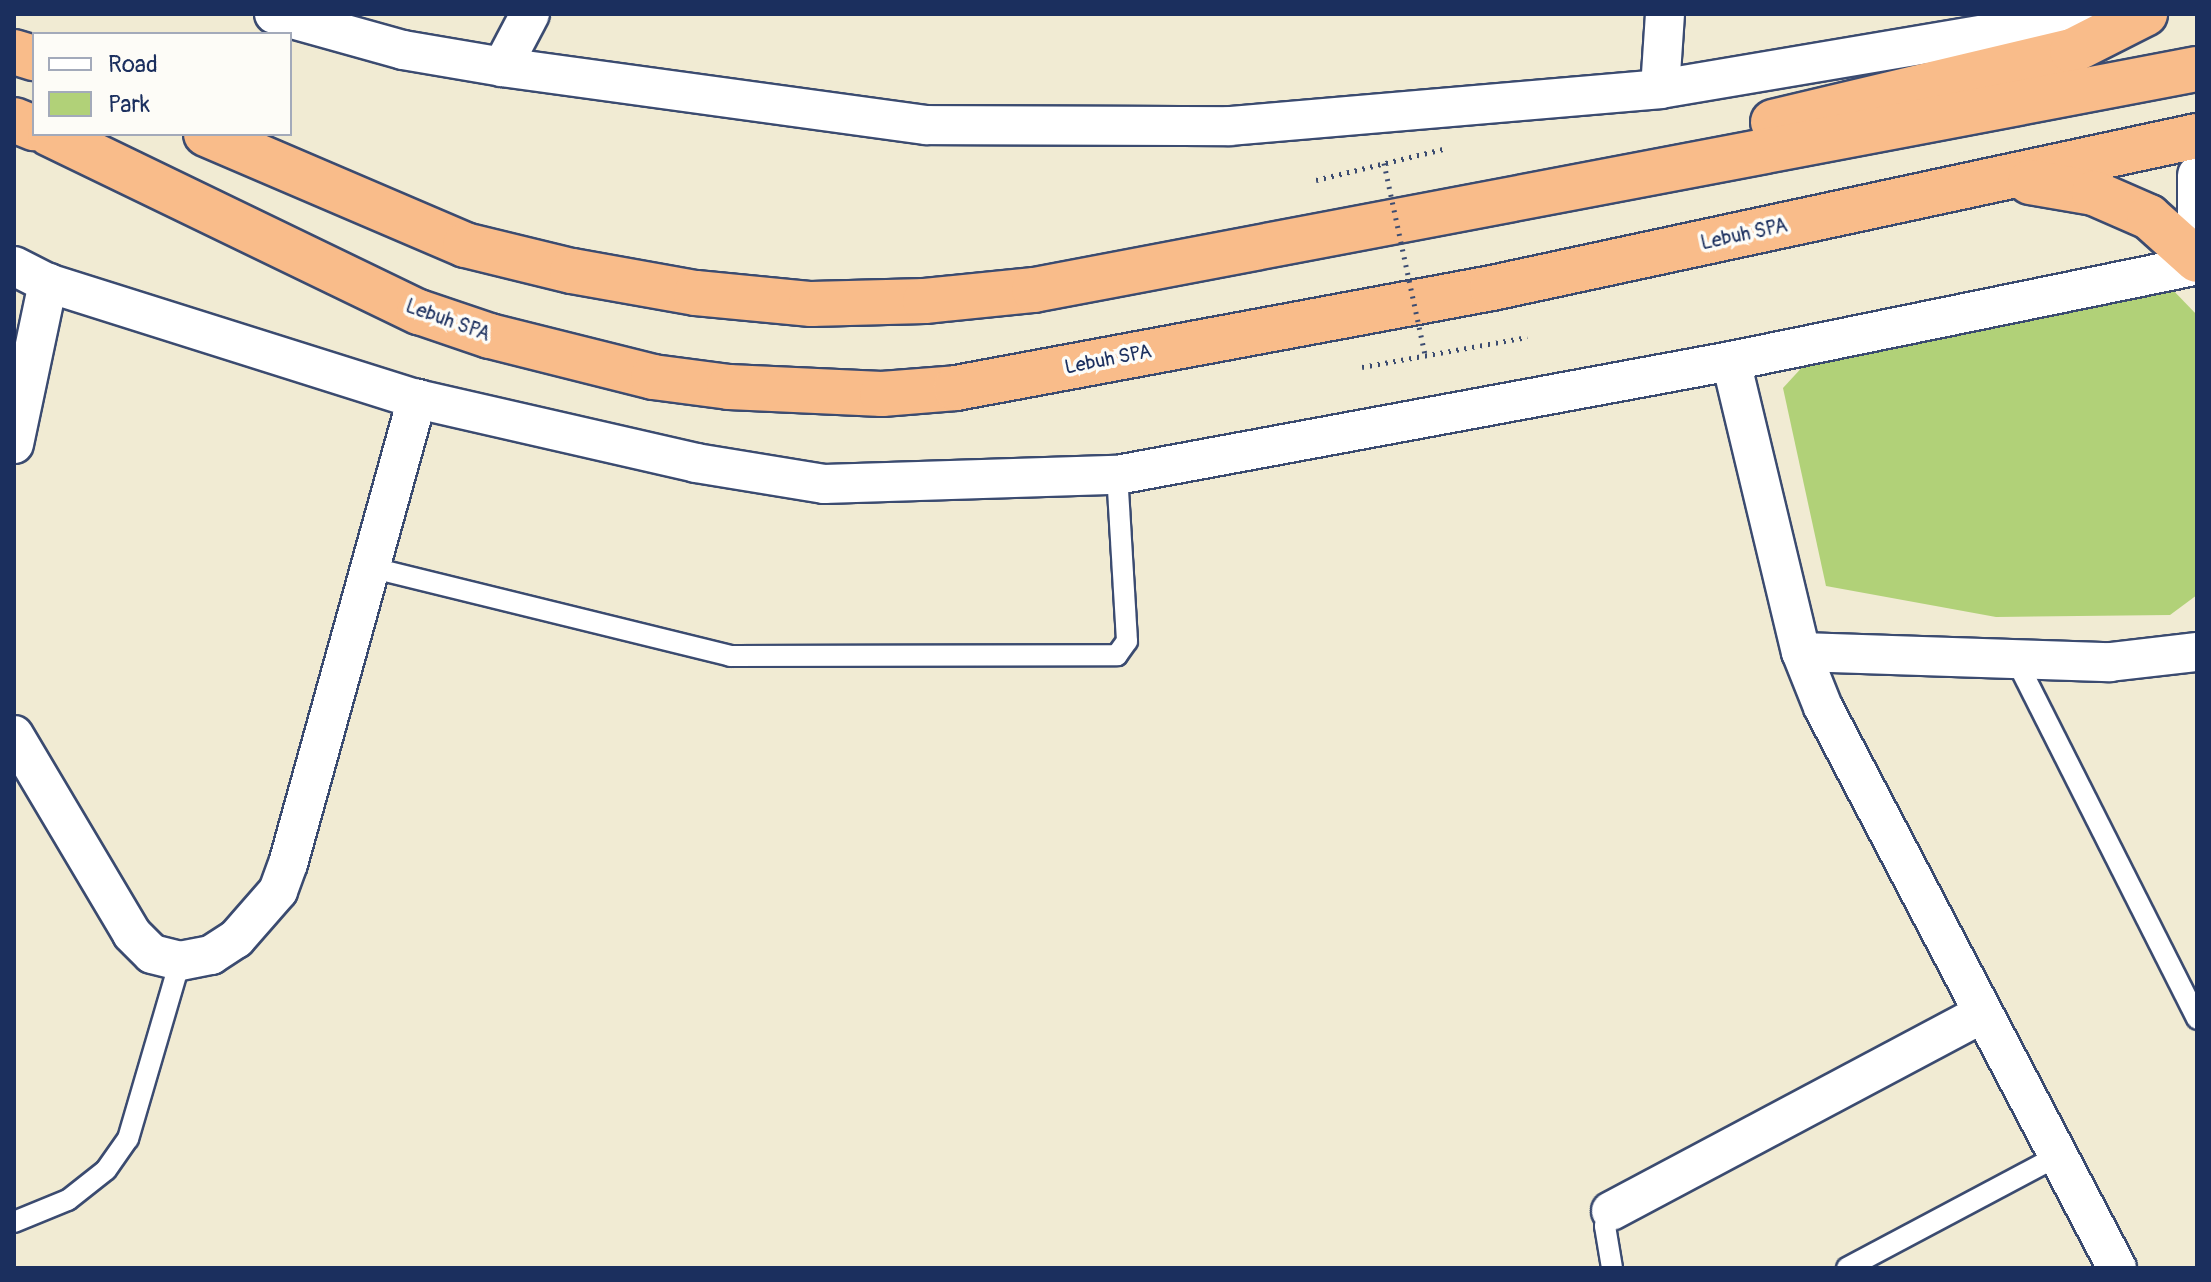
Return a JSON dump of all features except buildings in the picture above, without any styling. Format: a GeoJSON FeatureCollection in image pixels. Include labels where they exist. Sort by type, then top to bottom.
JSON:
{"type":"FeatureCollection","features":[{"type":"Feature","properties":{"kind":"highway"},"geometry":{"type":"LineString","coordinates":[[1705,161],[1775,122],[2072,51],[2145,14]]}},
{"type":"Feature","properties":{"kind":"highway"},"geometry":{"type":"LineString","coordinates":[[211,136],[465,245],[696,293],[811,304],[925,301],[1034,290],[2197,69]]}},
{"type":"Feature","properties":{"kind":"highway","name":"Lebuh SPA"},"geometry":{"type":"LineString","coordinates":[[54,136],[419,312],[490,336],[653,377],[729,387],[882,394],[956,388],[1492,288],[2197,136]]}},
{"type":"Feature","properties":{"kind":"highway"},"geometry":{"type":"LineString","coordinates":[[2007,178],[2094,193],[2149,217],[2197,263]]}},
{"type":"Feature","properties":{"kind":"street"},"geometry":{"type":"LineString","coordinates":[[274,14],[326,22],[502,67],[926,125],[1230,126],[1660,89],[2104,14]]}},
{"type":"Feature","properties":{"kind":"street"},"geometry":{"type":"LineString","coordinates":[[502,67],[530,14]]}},
{"type":"Feature","properties":{"kind":"street"},"geometry":{"type":"LineString","coordinates":[[1660,89],[1665,14]]}},
{"type":"Feature","properties":{"kind":"street"},"geometry":{"type":"LineString","coordinates":[[2197,175],[2197,226]]}},
{"type":"Feature","properties":{"kind":"street"},"geometry":{"type":"LineString","coordinates":[[14,266],[48,283],[417,399],[696,463],[824,484],[1117,475],[1731,361],[2197,263]]}},
{"type":"Feature","properties":{"kind":"street"},"geometry":{"type":"LineString","coordinates":[[14,444],[48,283]]}},
{"type":"Feature","properties":{"kind":"street"},"geometry":{"type":"LineString","coordinates":[[1731,361],[1801,652],[1850,761],[2117,1268]]}},
{"type":"Feature","properties":{"kind":"street"},"geometry":{"type":"LineString","coordinates":[[14,735],[132,934],[152,954],[180,961],[211,955],[236,939],[278,891],[417,399]]}},
{"type":"Feature","properties":{"kind":"street"},"geometry":{"type":"LineString","coordinates":[[1801,652],[2110,662],[2197,652]]}},
{"type":"Feature","properties":{"kind":"street"},"geometry":{"type":"LineString","coordinates":[[1611,1211],[1982,1014]]}},
{"type":"Feature","properties":{"kind":"lane"},"geometry":{"type":"LineString","coordinates":[[369,567],[730,656],[1117,655],[1127,641],[1117,475]]}},
{"type":"Feature","properties":{"kind":"lane"},"geometry":{"type":"LineString","coordinates":[[2016,660],[2197,1019]]}},
{"type":"Feature","properties":{"kind":"lane"},"geometry":{"type":"LineString","coordinates":[[14,1222],[68,1200],[106,1170],[128,1139],[180,961]]}},
{"type":"Feature","properties":{"kind":"lane"},"geometry":{"type":"LineString","coordinates":[[1847,1268],[2058,1156]]}},
{"type":"Feature","properties":{"kind":"lane"},"geometry":{"type":"LineString","coordinates":[[1611,1211],[1605,1226],[1612,1268]]}},
{"type":"Feature","properties":{"kind":"path"},"geometry":{"type":"LineString","coordinates":[[1384,163],[1425,355]]}},
{"type":"Feature","properties":{"kind":"path"},"geometry":{"type":"LineString","coordinates":[[1362,367],[1527,337]]}},
{"type":"Feature","properties":{"kind":"green space"},"geometry":{"type":"Polygon","coordinates":[[[2170,287],[2197,315],[2197,595],[2170,615],[1996,617],[1826,586],[1783,388],[1806,363],[2170,287]]]}}]}
